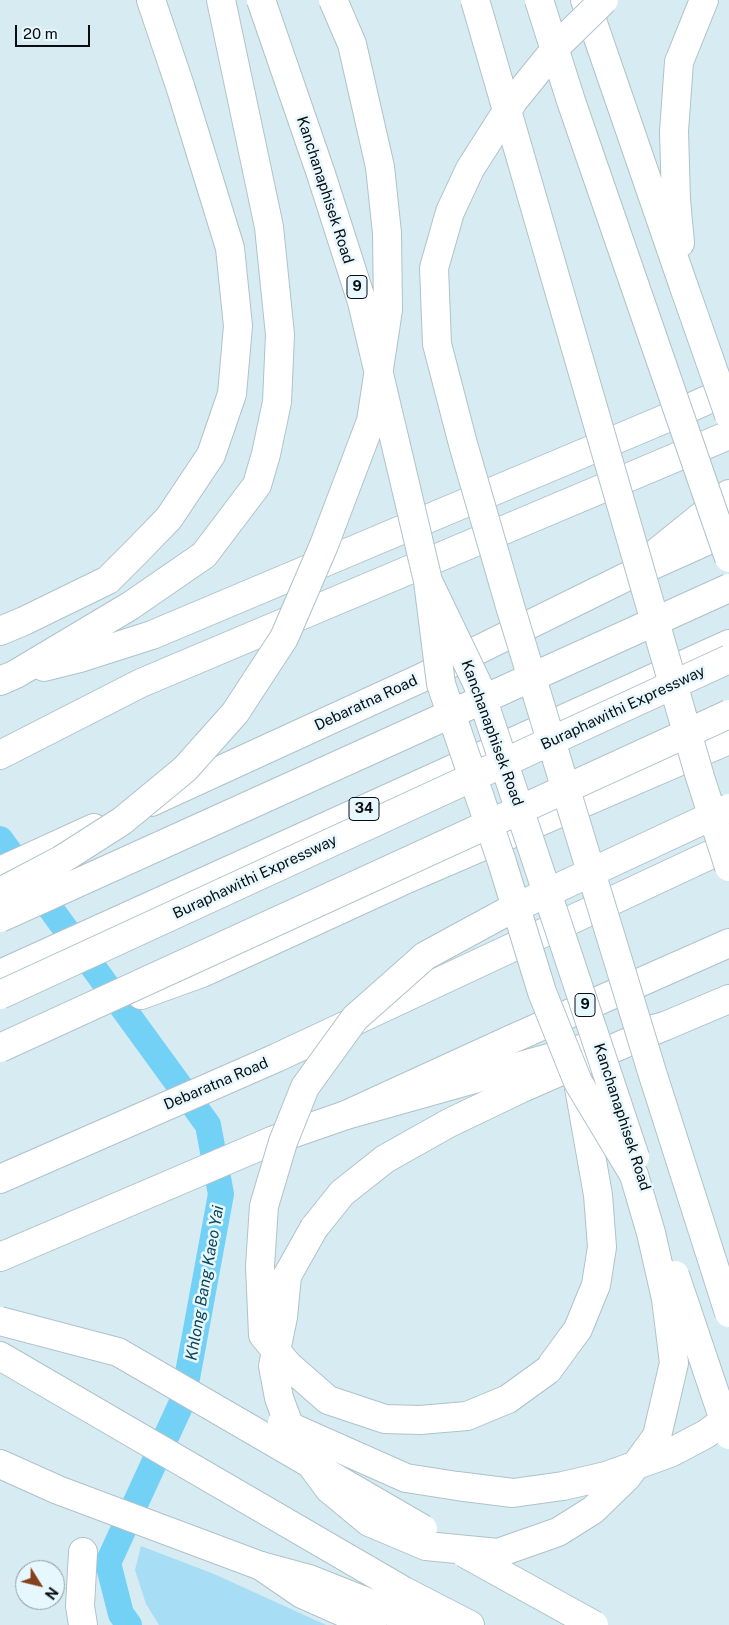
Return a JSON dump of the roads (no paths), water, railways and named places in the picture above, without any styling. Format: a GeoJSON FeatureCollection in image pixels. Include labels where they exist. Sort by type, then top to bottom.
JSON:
{"type":"FeatureCollection","features":[{"type":"Feature","properties":{"kind":"main road"},"geometry":{"type":"LineString","coordinates":[[12,626],[108,580],[169,518],[211,455],[232,394],[238,326],[230,248],[181,89],[151,0]]}},
{"type":"Feature","properties":{"kind":"main road"},"geometry":{"type":"LineString","coordinates":[[8,677],[130,606],[204,555],[257,485],[278,402],[280,335],[270,227],[221,0]]}},
{"type":"Feature","properties":{"kind":"main road","name":"Kanchanaphisek Road"},"geometry":{"type":"LineString","coordinates":[[261,0],[321,174],[362,302],[428,581],[478,685],[729,1435]]}},
{"type":"Feature","properties":{"kind":"main road"},"geometry":{"type":"LineString","coordinates":[[0,892],[61,860],[122,821],[185,769],[235,713],[284,638],[324,545],[370,421],[388,310],[387,233],[380,167],[352,44],[333,0]]}},
{"type":"Feature","properties":{"kind":"main road"},"geometry":{"type":"LineString","coordinates":[[475,0],[700,778],[729,867]]}},
{"type":"Feature","properties":{"kind":"main road"},"geometry":{"type":"LineString","coordinates":[[540,0],[571,101],[729,558]]}},
{"type":"Feature","properties":{"kind":"main road"},"geometry":{"type":"LineString","coordinates":[[585,0],[729,415]]}},
{"type":"Feature","properties":{"kind":"main road"},"geometry":{"type":"LineString","coordinates":[[604,0],[561,42],[520,92],[470,169],[450,212],[434,268],[437,344],[463,444],[510,606],[652,1072],[729,1313]]}},
{"type":"Feature","properties":{"kind":"main road"},"geometry":{"type":"LineString","coordinates":[[684,287],[676,190],[674,131],[679,62],[704,0]]}},
{"type":"Feature","properties":{"kind":"main road"},"geometry":{"type":"LineString","coordinates":[[8,677],[80,658],[152,635],[656,423],[729,390]]}},
{"type":"Feature","properties":{"kind":"main road"},"geometry":{"type":"LineString","coordinates":[[0,755],[141,683],[729,435]]}},
{"type":"Feature","properties":{"kind":"main road"},"geometry":{"type":"LineString","coordinates":[[626,577],[729,494]]}},
{"type":"Feature","properties":{"kind":"main road","name":"Debaratna Road"},"geometry":{"type":"LineString","coordinates":[[0,871],[419,679],[626,577],[729,531]]}},
{"type":"Feature","properties":{"kind":"main road"},"geometry":{"type":"LineString","coordinates":[[428,581],[441,684],[502,862],[542,992],[578,1082],[634,1175],[651,1233],[666,1299],[674,1364],[656,1436],[627,1477],[593,1510],[558,1532],[498,1553],[426,1546],[368,1522],[329,1489],[296,1444],[279,1398],[273,1366],[283,1317],[287,1276],[314,1228],[342,1193],[393,1154],[458,1118],[520,1089],[665,1026],[729,999]]}},
{"type":"Feature","properties":{"kind":"main road"},"geometry":{"type":"LineString","coordinates":[[0,918],[729,588]]}},
{"type":"Feature","properties":{"kind":"main road","name":"34"},"geometry":{"type":"LineString","coordinates":[[0,974],[729,644]]}},
{"type":"Feature","properties":{"kind":"main road","name":"Buraphawithi Expressway"},"geometry":{"type":"LineString","coordinates":[[0,994],[729,659]]}},
{"type":"Feature","properties":{"kind":"main road"},"geometry":{"type":"LineString","coordinates":[[0,1048],[729,714]]}},
{"type":"Feature","properties":{"kind":"main road"},"geometry":{"type":"LineString","coordinates":[[0,1057],[102,1010],[202,973],[400,882],[729,740]]}},
{"type":"Feature","properties":{"kind":"main road"},"geometry":{"type":"LineString","coordinates":[[578,1082],[598,1195],[602,1247],[596,1285],[578,1328],[548,1370],[508,1399],[467,1416],[420,1420],[385,1419],[328,1400],[288,1365],[263,1335],[260,1266],[264,1206],[283,1142],[305,1087],[355,1018],[425,956],[506,912],[729,808]]}},
{"type":"Feature","properties":{"kind":"main road","name":"Debaratna Road"},"geometry":{"type":"LineString","coordinates":[[0,1179],[276,1058],[729,846]]}},
{"type":"Feature","properties":{"kind":"main road"},"geometry":{"type":"LineString","coordinates":[[346,1115],[512,1038],[729,943]]}},
{"type":"Feature","properties":{"kind":"main road"},"geometry":{"type":"LineString","coordinates":[[0,1257],[274,1140],[346,1115],[665,1026]]}},
{"type":"Feature","properties":{"kind":"main road"},"geometry":{"type":"LineString","coordinates":[[0,1321],[118,1352],[406,1478],[457,1486],[513,1493],[562,1486],[606,1476],[670,1453],[706,1434],[729,1416]]}},
{"type":"Feature","properties":{"kind":"main road"},"geometry":{"type":"LineString","coordinates":[[118,1352],[506,1577],[594,1625]]}},
{"type":"Feature","properties":{"kind":"main road"},"geometry":{"type":"LineString","coordinates":[[0,1356],[404,1591],[470,1625]]}},
{"type":"Feature","properties":{"kind":"main road"},"geometry":{"type":"LineString","coordinates":[[0,1464],[58,1490],[261,1566],[309,1579],[425,1625]]}},
{"type":"Feature","properties":{"kind":"main road"},"geometry":{"type":"LineString","coordinates":[[83,1552],[80,1606],[83,1625]]}},
{"type":"Feature","properties":{"kind":"main road"},"geometry":{"type":"LineString","coordinates":[[261,1566],[302,1594],[372,1625]]}},
{"type":"Feature","properties":{"kind":"waterway","name":"Khlong Bang Kaeo Yai"},"geometry":{"type":"LineString","coordinates":[[0,839],[208,1125],[221,1194],[183,1400],[108,1563],[121,1614],[129,1625]]}}]}
